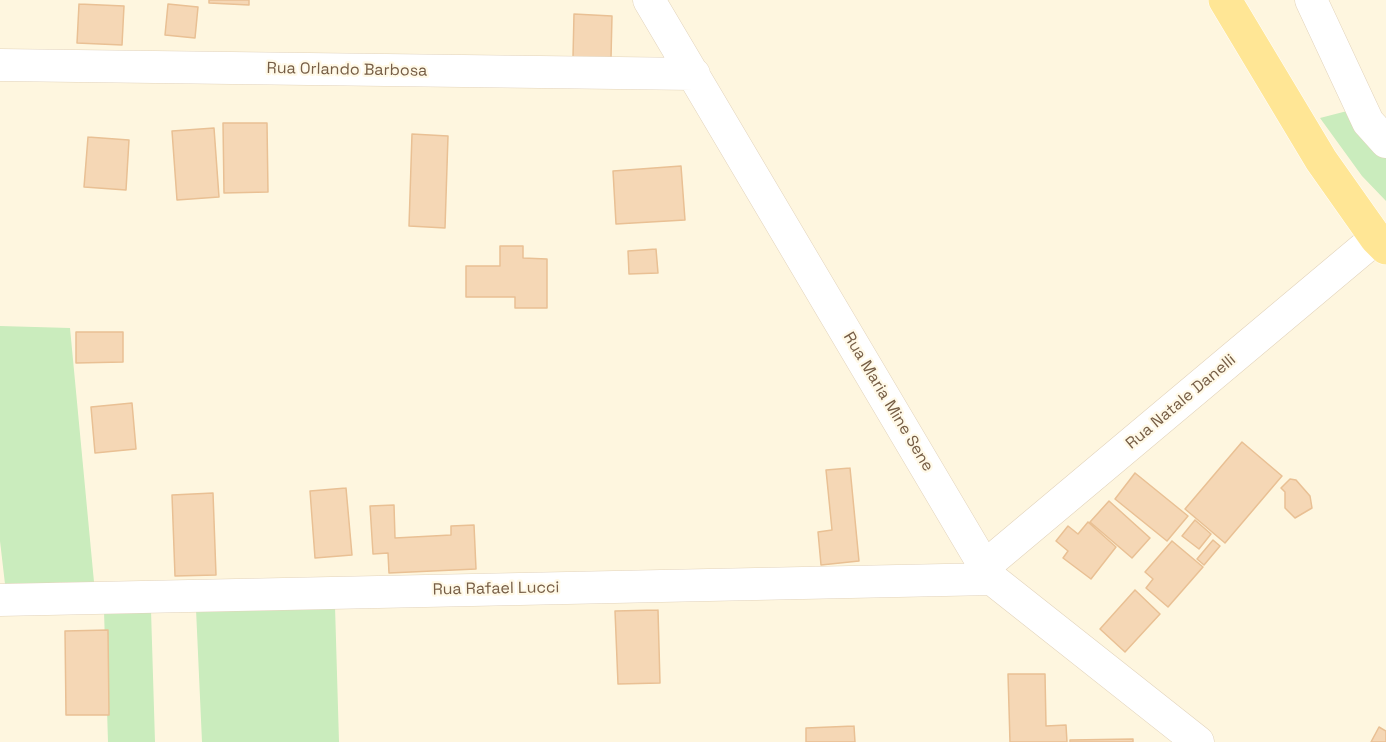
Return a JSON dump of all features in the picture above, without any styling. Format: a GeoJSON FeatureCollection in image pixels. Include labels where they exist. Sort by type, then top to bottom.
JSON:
{"type":"FeatureCollection","features":[{"type":"Feature","properties":{"kind":"main road"},"geometry":{"type":"LineString","coordinates":[[1225,0],[1320,160],[1381,243]]}},
{"type":"Feature","properties":{"kind":"street","name":"Rua Maria Mine Sene"},"geometry":{"type":"LineString","coordinates":[[650,0],[988,572],[1198,742]]}},
{"type":"Feature","properties":{"kind":"street"},"geometry":{"type":"LineString","coordinates":[[1311,0],[1368,122],[1386,142]]}},
{"type":"Feature","properties":{"kind":"street","name":"Rua Orlando Barbosa"},"geometry":{"type":"LineString","coordinates":[[0,65],[694,74]]}},
{"type":"Feature","properties":{"kind":"street","name":"Rua Natale Danelli"},"geometry":{"type":"LineString","coordinates":[[988,572],[1381,243]]}},
{"type":"Feature","properties":{"kind":"street","name":"Rua Rafael Lucci"},"geometry":{"type":"LineString","coordinates":[[0,600],[988,572]]}},
{"type":"Feature","properties":{"kind":"green space"},"geometry":{"type":"Polygon","coordinates":[[[1351,110],[1386,133],[1386,201],[1362,176],[1320,118],[1351,110]]]}},
{"type":"Feature","properties":{"kind":"green space"},"geometry":{"type":"Polygon","coordinates":[[[0,326],[70,328],[94,582],[5,584],[0,541],[0,326]]]}},
{"type":"Feature","properties":{"kind":"green space"},"geometry":{"type":"Polygon","coordinates":[[[335,606],[339,742],[202,742],[196,609],[335,606]]]}},
{"type":"Feature","properties":{"kind":"green space"},"geometry":{"type":"Polygon","coordinates":[[[151,610],[155,742],[108,742],[104,611],[151,610]]]}},
{"type":"Feature","properties":{"kind":"building"},"geometry":{"type":"Polygon","coordinates":[[[209,0],[249,0],[249,5],[209,3],[209,0]]]}},
{"type":"Feature","properties":{"kind":"building"},"geometry":{"type":"Polygon","coordinates":[[[79,4],[124,6],[122,45],[77,43],[79,4]]]}},
{"type":"Feature","properties":{"kind":"building"},"geometry":{"type":"Polygon","coordinates":[[[168,4],[198,7],[195,38],[165,35],[168,4]]]}},
{"type":"Feature","properties":{"kind":"building"},"geometry":{"type":"Polygon","coordinates":[[[574,14],[612,16],[611,58],[573,57],[574,14]]]}},
{"type":"Feature","properties":{"kind":"building"},"geometry":{"type":"Polygon","coordinates":[[[223,123],[267,123],[268,192],[224,193],[223,123]]]}},
{"type":"Feature","properties":{"kind":"building"},"geometry":{"type":"Polygon","coordinates":[[[214,128],[219,197],[177,200],[172,131],[214,128]]]}},
{"type":"Feature","properties":{"kind":"building"},"geometry":{"type":"Polygon","coordinates":[[[412,134],[448,136],[445,228],[409,226],[412,134]]]}},
{"type":"Feature","properties":{"kind":"building"},"geometry":{"type":"Polygon","coordinates":[[[88,137],[129,140],[126,190],[84,187],[88,137]]]}},
{"type":"Feature","properties":{"kind":"building"},"geometry":{"type":"Polygon","coordinates":[[[681,166],[685,220],[616,224],[613,171],[681,166]]]}},
{"type":"Feature","properties":{"kind":"building"},"geometry":{"type":"Polygon","coordinates":[[[500,246],[523,246],[523,258],[547,259],[547,308],[515,308],[515,297],[466,297],[466,266],[500,266],[500,246]]]}},
{"type":"Feature","properties":{"kind":"building"},"geometry":{"type":"Polygon","coordinates":[[[656,249],[658,273],[629,274],[628,251],[656,249]]]}},
{"type":"Feature","properties":{"kind":"building"},"geometry":{"type":"Polygon","coordinates":[[[76,332],[123,332],[123,362],[76,363],[76,332]]]}},
{"type":"Feature","properties":{"kind":"building"},"geometry":{"type":"Polygon","coordinates":[[[132,403],[136,449],[95,453],[91,407],[132,403]]]}},
{"type":"Feature","properties":{"kind":"building"},"geometry":{"type":"Polygon","coordinates":[[[1242,442],[1282,476],[1225,543],[1185,509],[1242,442]]]}},
{"type":"Feature","properties":{"kind":"building"},"geometry":{"type":"Polygon","coordinates":[[[850,468],[859,561],[821,565],[818,532],[832,530],[826,470],[850,468]]]}},
{"type":"Feature","properties":{"kind":"building"},"geometry":{"type":"Polygon","coordinates":[[[1135,473],[1188,516],[1167,541],[1115,499],[1135,473]]]}},
{"type":"Feature","properties":{"kind":"building"},"geometry":{"type":"Polygon","coordinates":[[[1290,479],[1296,480],[1310,496],[1312,508],[1295,518],[1285,508],[1285,492],[1281,488],[1290,479]]]}},
{"type":"Feature","properties":{"kind":"building"},"geometry":{"type":"Polygon","coordinates":[[[346,488],[352,555],[315,558],[310,491],[346,488]]]}},
{"type":"Feature","properties":{"kind":"building"},"geometry":{"type":"Polygon","coordinates":[[[213,493],[216,575],[175,576],[172,495],[213,493]]]}},
{"type":"Feature","properties":{"kind":"building"},"geometry":{"type":"Polygon","coordinates":[[[1109,501],[1150,538],[1132,558],[1090,522],[1109,501]]]}},
{"type":"Feature","properties":{"kind":"building"},"geometry":{"type":"Polygon","coordinates":[[[394,505],[395,538],[451,535],[451,526],[474,525],[476,569],[389,573],[388,553],[373,554],[370,506],[394,505]]]}},
{"type":"Feature","properties":{"kind":"building"},"geometry":{"type":"Polygon","coordinates":[[[1195,520],[1211,534],[1199,549],[1182,536],[1195,520]]]}},
{"type":"Feature","properties":{"kind":"building"},"geometry":{"type":"Polygon","coordinates":[[[1088,522],[1116,547],[1091,579],[1063,558],[1068,551],[1056,541],[1068,526],[1078,534],[1088,522]]]}},
{"type":"Feature","properties":{"kind":"building"},"geometry":{"type":"Polygon","coordinates":[[[1213,540],[1220,546],[1204,565],[1197,559],[1213,540]]]}},
{"type":"Feature","properties":{"kind":"building"},"geometry":{"type":"Polygon","coordinates":[[[1172,541],[1203,567],[1168,607],[1146,588],[1153,579],[1145,572],[1172,541]]]}},
{"type":"Feature","properties":{"kind":"building"},"geometry":{"type":"Polygon","coordinates":[[[1135,590],[1160,614],[1125,652],[1100,629],[1135,590]]]}},
{"type":"Feature","properties":{"kind":"building"},"geometry":{"type":"Polygon","coordinates":[[[658,610],[660,683],[618,684],[615,611],[658,610]]]}},
{"type":"Feature","properties":{"kind":"building"},"geometry":{"type":"Polygon","coordinates":[[[108,630],[109,715],[66,715],[65,631],[108,630]]]}},
{"type":"Feature","properties":{"kind":"building"},"geometry":{"type":"Polygon","coordinates":[[[1008,674],[1045,674],[1046,726],[1066,725],[1067,742],[1010,742],[1008,674]]]}},
{"type":"Feature","properties":{"kind":"building"},"geometry":{"type":"Polygon","coordinates":[[[854,726],[855,742],[806,742],[806,728],[854,726]]]}},
{"type":"Feature","properties":{"kind":"building"},"geometry":{"type":"Polygon","coordinates":[[[1379,727],[1386,731],[1386,742],[1371,742],[1379,727]]]}},
{"type":"Feature","properties":{"kind":"building"},"geometry":{"type":"Polygon","coordinates":[[[1133,739],[1133,742],[1070,742],[1070,740],[1133,739]]]}}]}
